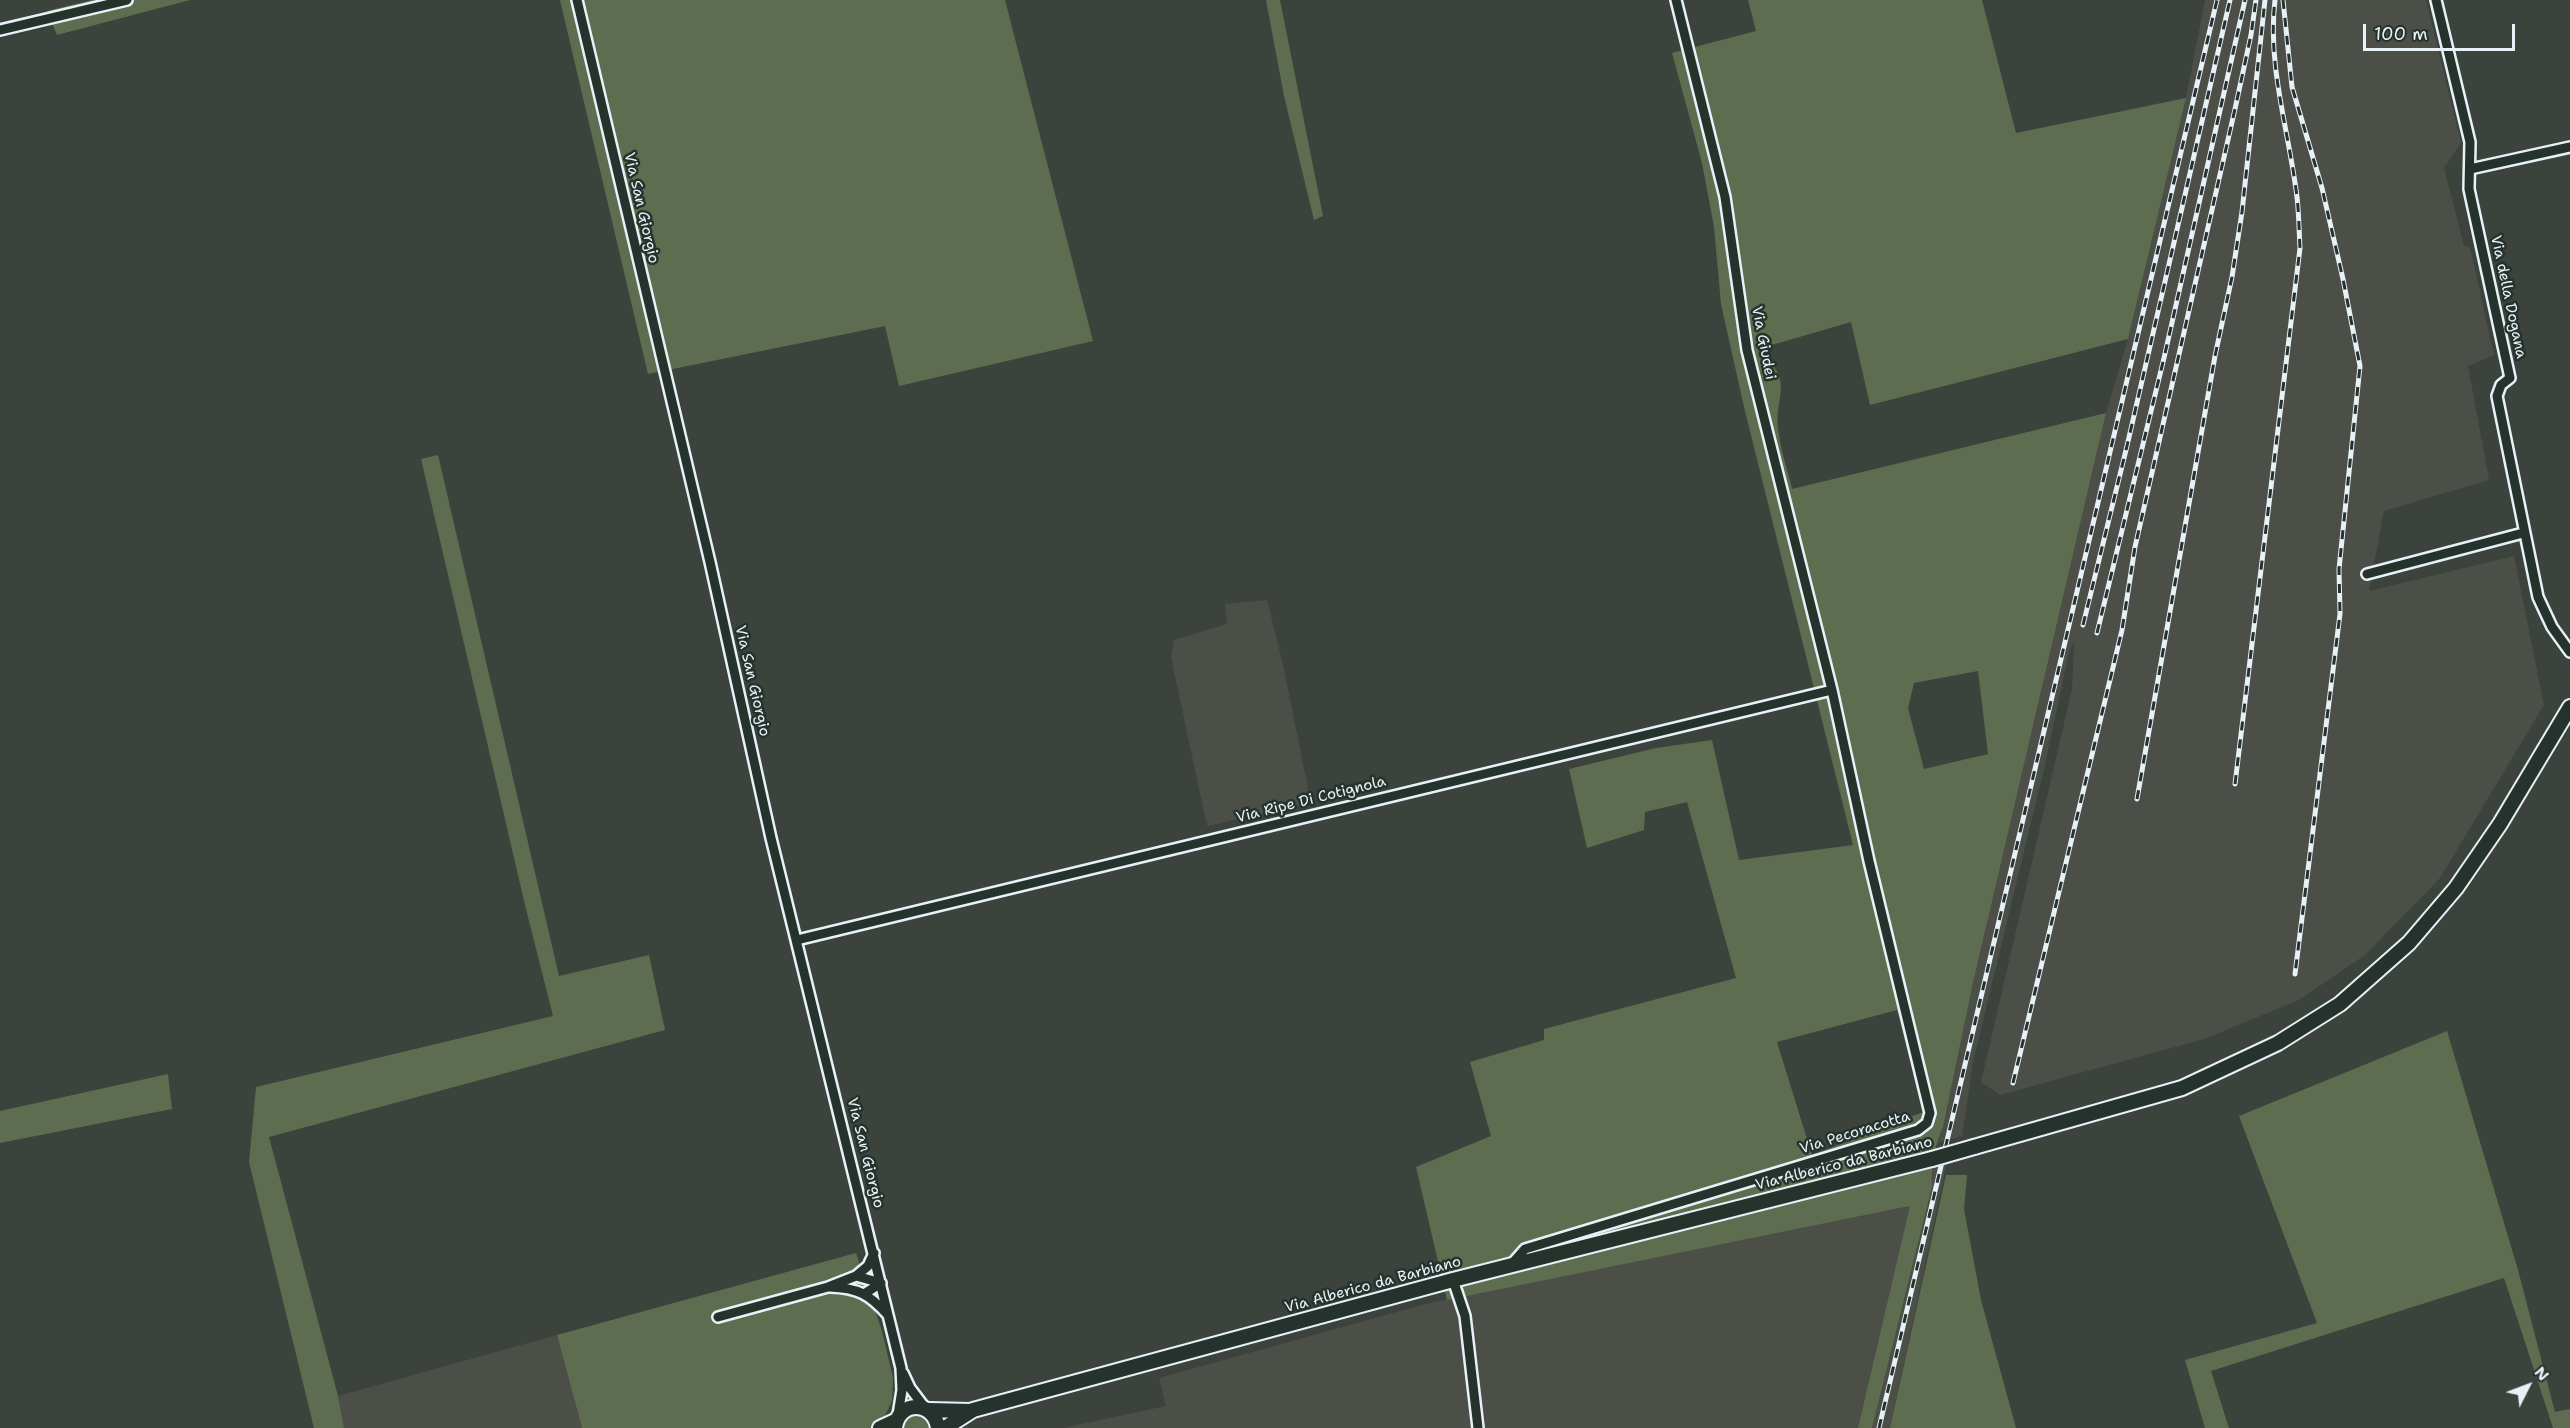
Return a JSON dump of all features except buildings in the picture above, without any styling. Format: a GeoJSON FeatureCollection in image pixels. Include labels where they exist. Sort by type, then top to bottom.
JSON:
{"type":"FeatureCollection","features":[{"type":"Feature","properties":{"kind":"main road","name":"Via Alberico da Barbiano"},"geometry":{"type":"LineString","coordinates":[[880,1428],[896,1421],[910,1406],[927,1409],[973,1410],[1453,1280],[1932,1159],[2181,1088],[2278,1043],[2340,1004],[2409,944],[2456,888],[2500,824],[2570,707]]}},
{"type":"Feature","properties":{"kind":"main road"},"geometry":{"type":"LineString","coordinates":[[927,1409],[937,1421],[938,1428]]}},
{"type":"Feature","properties":{"kind":"main road","name":"Via Alberico da Barbiano"},"geometry":{"type":"LineString","coordinates":[[945,1428],[973,1410]]}},
{"type":"Feature","properties":{"kind":"street"},"geometry":{"type":"LineString","coordinates":[[0,30],[127,0]]}},
{"type":"Feature","properties":{"kind":"street","name":"Via San Giorgio"},"geometry":{"type":"LineString","coordinates":[[577,0],[797,940],[888,1316],[901,1368],[910,1388],[927,1409]]}},
{"type":"Feature","properties":{"kind":"street","name":"Via Giudei"},"geometry":{"type":"LineString","coordinates":[[1676,0],[1725,196],[1748,350],[1832,690]]}},
{"type":"Feature","properties":{"kind":"street","name":"Via della Dogana"},"geometry":{"type":"LineString","coordinates":[[2436,0],[2470,142],[2469,189],[2510,378],[2501,385],[2497,396],[2523,533],[2538,597],[2552,627],[2570,652]]}},
{"type":"Feature","properties":{"kind":"street"},"geometry":{"type":"LineString","coordinates":[[2470,169],[2570,147]]}},
{"type":"Feature","properties":{"kind":"street"},"geometry":{"type":"LineString","coordinates":[[2367,574],[2523,533]]}},
{"type":"Feature","properties":{"kind":"street","name":"Via Ripe Di Cotignola"},"geometry":{"type":"LineString","coordinates":[[797,940],[1832,690]]}},
{"type":"Feature","properties":{"kind":"street","name":"Via Pecoracotta"},"geometry":{"type":"LineString","coordinates":[[1508,1267],[1525,1249],[1918,1130],[1927,1123],[1930,1107],[1869,861],[1832,690]]}},
{"type":"Feature","properties":{"kind":"street"},"geometry":{"type":"LineString","coordinates":[[718,1317],[828,1287],[856,1276],[864,1271],[874,1254]]}},
{"type":"Feature","properties":{"kind":"street"},"geometry":{"type":"LineString","coordinates":[[856,1276],[880,1283]]}},
{"type":"Feature","properties":{"kind":"street"},"geometry":{"type":"LineString","coordinates":[[1453,1280],[1465,1316],[1477,1423],[1470,1428]]}},
{"type":"Feature","properties":{"kind":"street"},"geometry":{"type":"LineString","coordinates":[[864,1294],[880,1283]]}},
{"type":"Feature","properties":{"kind":"street"},"geometry":{"type":"LineString","coordinates":[[828,1287],[852,1288],[878,1304],[888,1316]]}},
{"type":"Feature","properties":{"kind":"street","name":"Via San Giorgio"},"geometry":{"type":"LineString","coordinates":[[896,1421],[902,1390],[901,1368]]}},
{"type":"Feature","properties":{"kind":"shaded area"},"geometry":{"type":"Polygon","coordinates":[[[2205,0],[2426,0],[2461,143],[2444,168],[2464,246],[2470,247],[2494,355],[2468,366],[2489,480],[2384,511],[2369,591],[2514,556],[2544,705],[2440,878],[2365,955],[2299,1000],[2204,1039],[2000,1095],[1981,1082],[2072,689],[2074,640],[2068,657],[2044,769],[1973,1062],[1962,1136],[1936,1144],[1943,1126],[1973,983],[2106,413],[2128,339],[2186,98],[2205,0]]]}},
{"type":"Feature","properties":{"kind":"shaded area"},"geometry":{"type":"Polygon","coordinates":[[[1267,600],[1284,669],[1311,803],[1207,826],[1171,657],[1174,640],[1227,624],[1225,604],[1267,600]]]}},
{"type":"Feature","properties":{"kind":"shaded area"},"geometry":{"type":"Polygon","coordinates":[[[1947,1162],[1890,1428],[1872,1428],[1932,1187],[1931,1166],[1947,1162]]]}},
{"type":"Feature","properties":{"kind":"shaded area"},"geometry":{"type":"Polygon","coordinates":[[[1911,1206],[1858,1428],[1063,1428],[1166,1406],[1159,1378],[1429,1303],[1911,1206]]]}},
{"type":"Feature","properties":{"kind":"shaded area"},"geometry":{"type":"Polygon","coordinates":[[[557,1335],[582,1428],[344,1428],[338,1396],[557,1335]]]}},
{"type":"Feature","properties":{"kind":"green space"},"geometry":{"type":"Polygon","coordinates":[[[92,0],[190,0],[57,35],[47,11],[92,0]]]}},
{"type":"Feature","properties":{"kind":"green space"},"geometry":{"type":"Polygon","coordinates":[[[560,0],[1005,0],[1093,341],[899,386],[885,326],[648,374],[560,0]]]}},
{"type":"Feature","properties":{"kind":"green space"},"geometry":{"type":"Polygon","coordinates":[[[1266,0],[1280,0],[1323,216],[1314,220],[1284,96],[1266,0]]]}},
{"type":"Feature","properties":{"kind":"green space"},"geometry":{"type":"Polygon","coordinates":[[[1748,0],[1982,0],[2016,133],[2186,98],[2128,339],[1870,405],[1851,322],[1758,349],[1770,361],[1780,381],[1779,434],[1792,489],[2106,413],[1973,983],[1943,1127],[1935,1149],[1932,1187],[1872,1428],[1858,1428],[1910,1206],[1447,1300],[1416,1167],[1491,1136],[1470,1062],[1544,1040],[1544,1029],[1736,978],[1687,802],[1645,812],[1644,830],[1587,848],[1569,769],[1656,748],[1712,740],[1739,860],[1853,845],[1744,407],[1721,304],[1714,227],[1702,163],[1672,53],[1756,31],[1748,0]],[[1978,671],[1914,683],[1908,708],[1924,769],[1988,754],[1978,671]],[[1897,1010],[1777,1042],[1812,1155],[1923,1112],[1897,1010]]]}},
{"type":"Feature","properties":{"kind":"green space"},"geometry":{"type":"Polygon","coordinates":[[[438,455],[559,976],[649,955],[665,1030],[269,1137],[338,1396],[344,1428],[314,1428],[249,1162],[256,1087],[553,1016],[421,459],[438,455]]]}},
{"type":"Feature","properties":{"kind":"green space"},"geometry":{"type":"Polygon","coordinates":[[[2447,1031],[2518,1270],[2555,1412],[2570,1409],[2570,1428],[2553,1428],[2504,1278],[2211,1371],[2229,1428],[2205,1428],[2185,1360],[2317,1323],[2239,1116],[2447,1031]]]}},
{"type":"Feature","properties":{"kind":"green space"},"geometry":{"type":"Polygon","coordinates":[[[168,1074],[172,1109],[0,1143],[0,1111],[168,1074]]]}},
{"type":"Feature","properties":{"kind":"green space"},"geometry":{"type":"Polygon","coordinates":[[[1946,1175],[1967,1175],[1964,1209],[1981,1300],[2016,1428],[1890,1428],[1946,1175]]]}},
{"type":"Feature","properties":{"kind":"green space"},"geometry":{"type":"Polygon","coordinates":[[[856,1253],[882,1331],[893,1378],[892,1401],[884,1417],[886,1428],[582,1428],[557,1335],[856,1253]]]}},
{"type":"Feature","properties":{"kind":"green space"},"geometry":{"type":"Polygon","coordinates":[[[914,1414],[926,1419],[929,1428],[902,1428],[903,1421],[914,1414]]]}},
{"type":"Feature","properties":{"kind":"railway"},"geometry":{"type":"LineString","coordinates":[[1879,1428],[2217,0]]}},
{"type":"Feature","properties":{"kind":"railway"},"geometry":{"type":"LineString","coordinates":[[2083,625],[2127,446],[2230,0]]}},
{"type":"Feature","properties":{"kind":"railway"},"geometry":{"type":"LineString","coordinates":[[2097,633],[2164,358],[2245,0]]}},
{"type":"Feature","properties":{"kind":"railway"},"geometry":{"type":"LineString","coordinates":[[2013,1083],[2122,630],[2135,547],[2235,109],[2256,0]]}},
{"type":"Feature","properties":{"kind":"railway"},"geometry":{"type":"LineString","coordinates":[[2137,799],[2215,356],[2232,277],[2242,212],[2265,0]]}},
{"type":"Feature","properties":{"kind":"railway"},"geometry":{"type":"LineString","coordinates":[[2235,784],[2300,248],[2297,197],[2276,74],[2273,25],[2275,0]]}},
{"type":"Feature","properties":{"kind":"railway"},"geometry":{"type":"LineString","coordinates":[[2283,0],[2292,87],[2322,188],[2360,366],[2339,569],[2340,614],[2295,974]]}}]}
